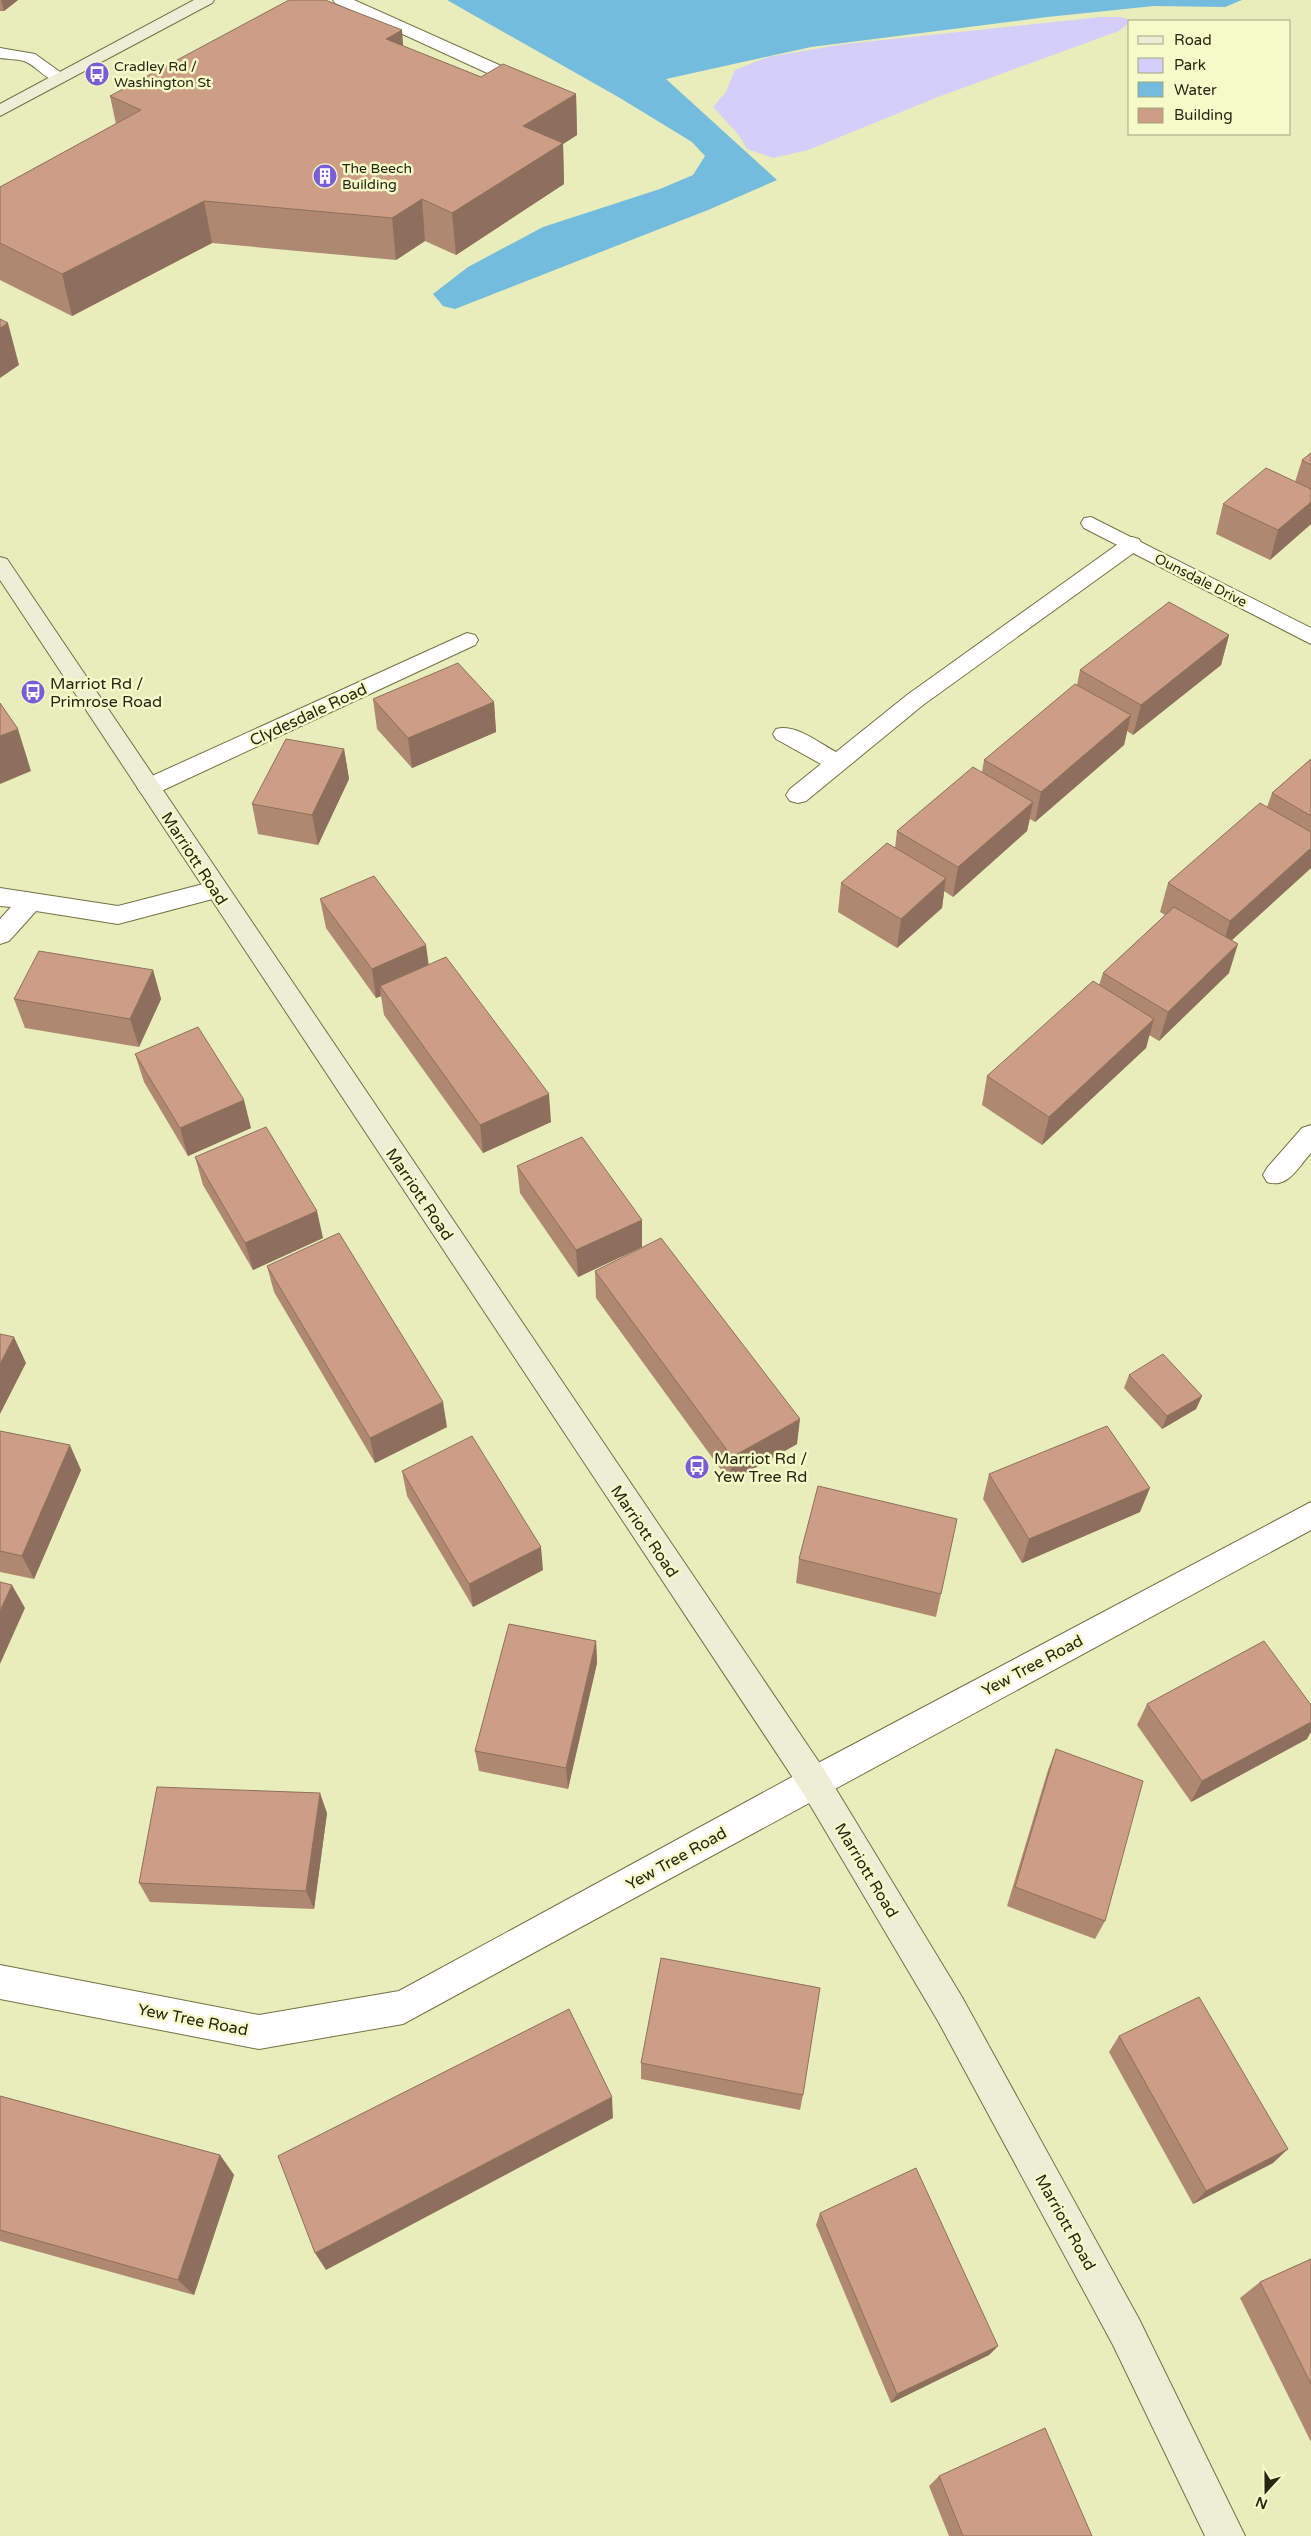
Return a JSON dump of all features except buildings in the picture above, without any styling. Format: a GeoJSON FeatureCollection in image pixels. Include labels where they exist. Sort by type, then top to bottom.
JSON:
{"type":"FeatureCollection","features":[{"type":"Feature","properties":{"kind":"street"},"geometry":{"type":"LineString","coordinates":[[0,111],[59,77],[206,0]]}},
{"type":"Feature","properties":{"kind":"street"},"geometry":{"type":"LineString","coordinates":[[341,0],[432,43],[502,73]]}},
{"type":"Feature","properties":{"kind":"street"},"geometry":{"type":"LineString","coordinates":[[0,53],[29,57],[59,77]]}},
{"type":"Feature","properties":{"kind":"street","name":"Ounsdale Drive"},"geometry":{"type":"LineString","coordinates":[[1091,523],[1311,637]]}},
{"type":"Feature","properties":{"kind":"street"},"geometry":{"type":"LineString","coordinates":[[798,795],[915,700],[1132,544]]}},
{"type":"Feature","properties":{"kind":"street","name":"Marriott Road"},"geometry":{"type":"LineString","coordinates":[[0,564],[149,787],[215,890],[814,1782],[950,2008],[979,2061],[1126,2332],[1225,2536]]}},
{"type":"Feature","properties":{"kind":"street","name":"Clydesdale Road"},"geometry":{"type":"LineString","coordinates":[[149,787],[467,640]]}},
{"type":"Feature","properties":{"kind":"street"},"geometry":{"type":"LineString","coordinates":[[784,734],[838,763]]}},
{"type":"Feature","properties":{"kind":"street"},"geometry":{"type":"LineString","coordinates":[[0,897],[29,903],[118,915],[215,890]]}},
{"type":"Feature","properties":{"kind":"street"},"geometry":{"type":"LineString","coordinates":[[0,935],[29,903]]}},
{"type":"Feature","properties":{"kind":"street"},"geometry":{"type":"LineString","coordinates":[[1276,1174],[1311,1135]]}},
{"type":"Feature","properties":{"kind":"street","name":"Yew Tree Road"},"geometry":{"type":"LineString","coordinates":[[0,1982],[259,2032],[403,2008],[814,1782],[1311,1515]]}},
{"type":"Feature","properties":{"kind":"green space"},"geometry":{"type":"Polygon","coordinates":[[[1101,17],[1122,17],[1129,20],[1128,24],[1119,31],[938,97],[808,150],[773,158],[747,149],[738,134],[713,107],[726,92],[735,70],[768,57],[845,44],[1101,17]]]}},
{"type":"Feature","properties":{"kind":"water"},"geometry":{"type":"Polygon","coordinates":[[[447,0],[1242,0],[1225,7],[1154,6],[1047,17],[811,47],[666,79],[777,180],[708,210],[455,309],[443,306],[433,294],[468,267],[543,227],[660,189],[693,175],[705,156],[692,142],[620,98],[447,0]]]}},
{"type":"Feature","properties":{"kind":"place","name":"Cradley Rd / Washington St"},"geometry":{"type":"Point","coordinates":[97,74]}},
{"type":"Feature","properties":{"kind":"place","name":"The Beech Building"},"geometry":{"type":"Point","coordinates":[325,176]}},
{"type":"Feature","properties":{"kind":"place","name":"Marriot Rd / Primrose Road"},"geometry":{"type":"Point","coordinates":[33,692]}},
{"type":"Feature","properties":{"kind":"place","name":"Marriot Rd / Yew Tree Rd"},"geometry":{"type":"Point","coordinates":[697,1467]}}]}
